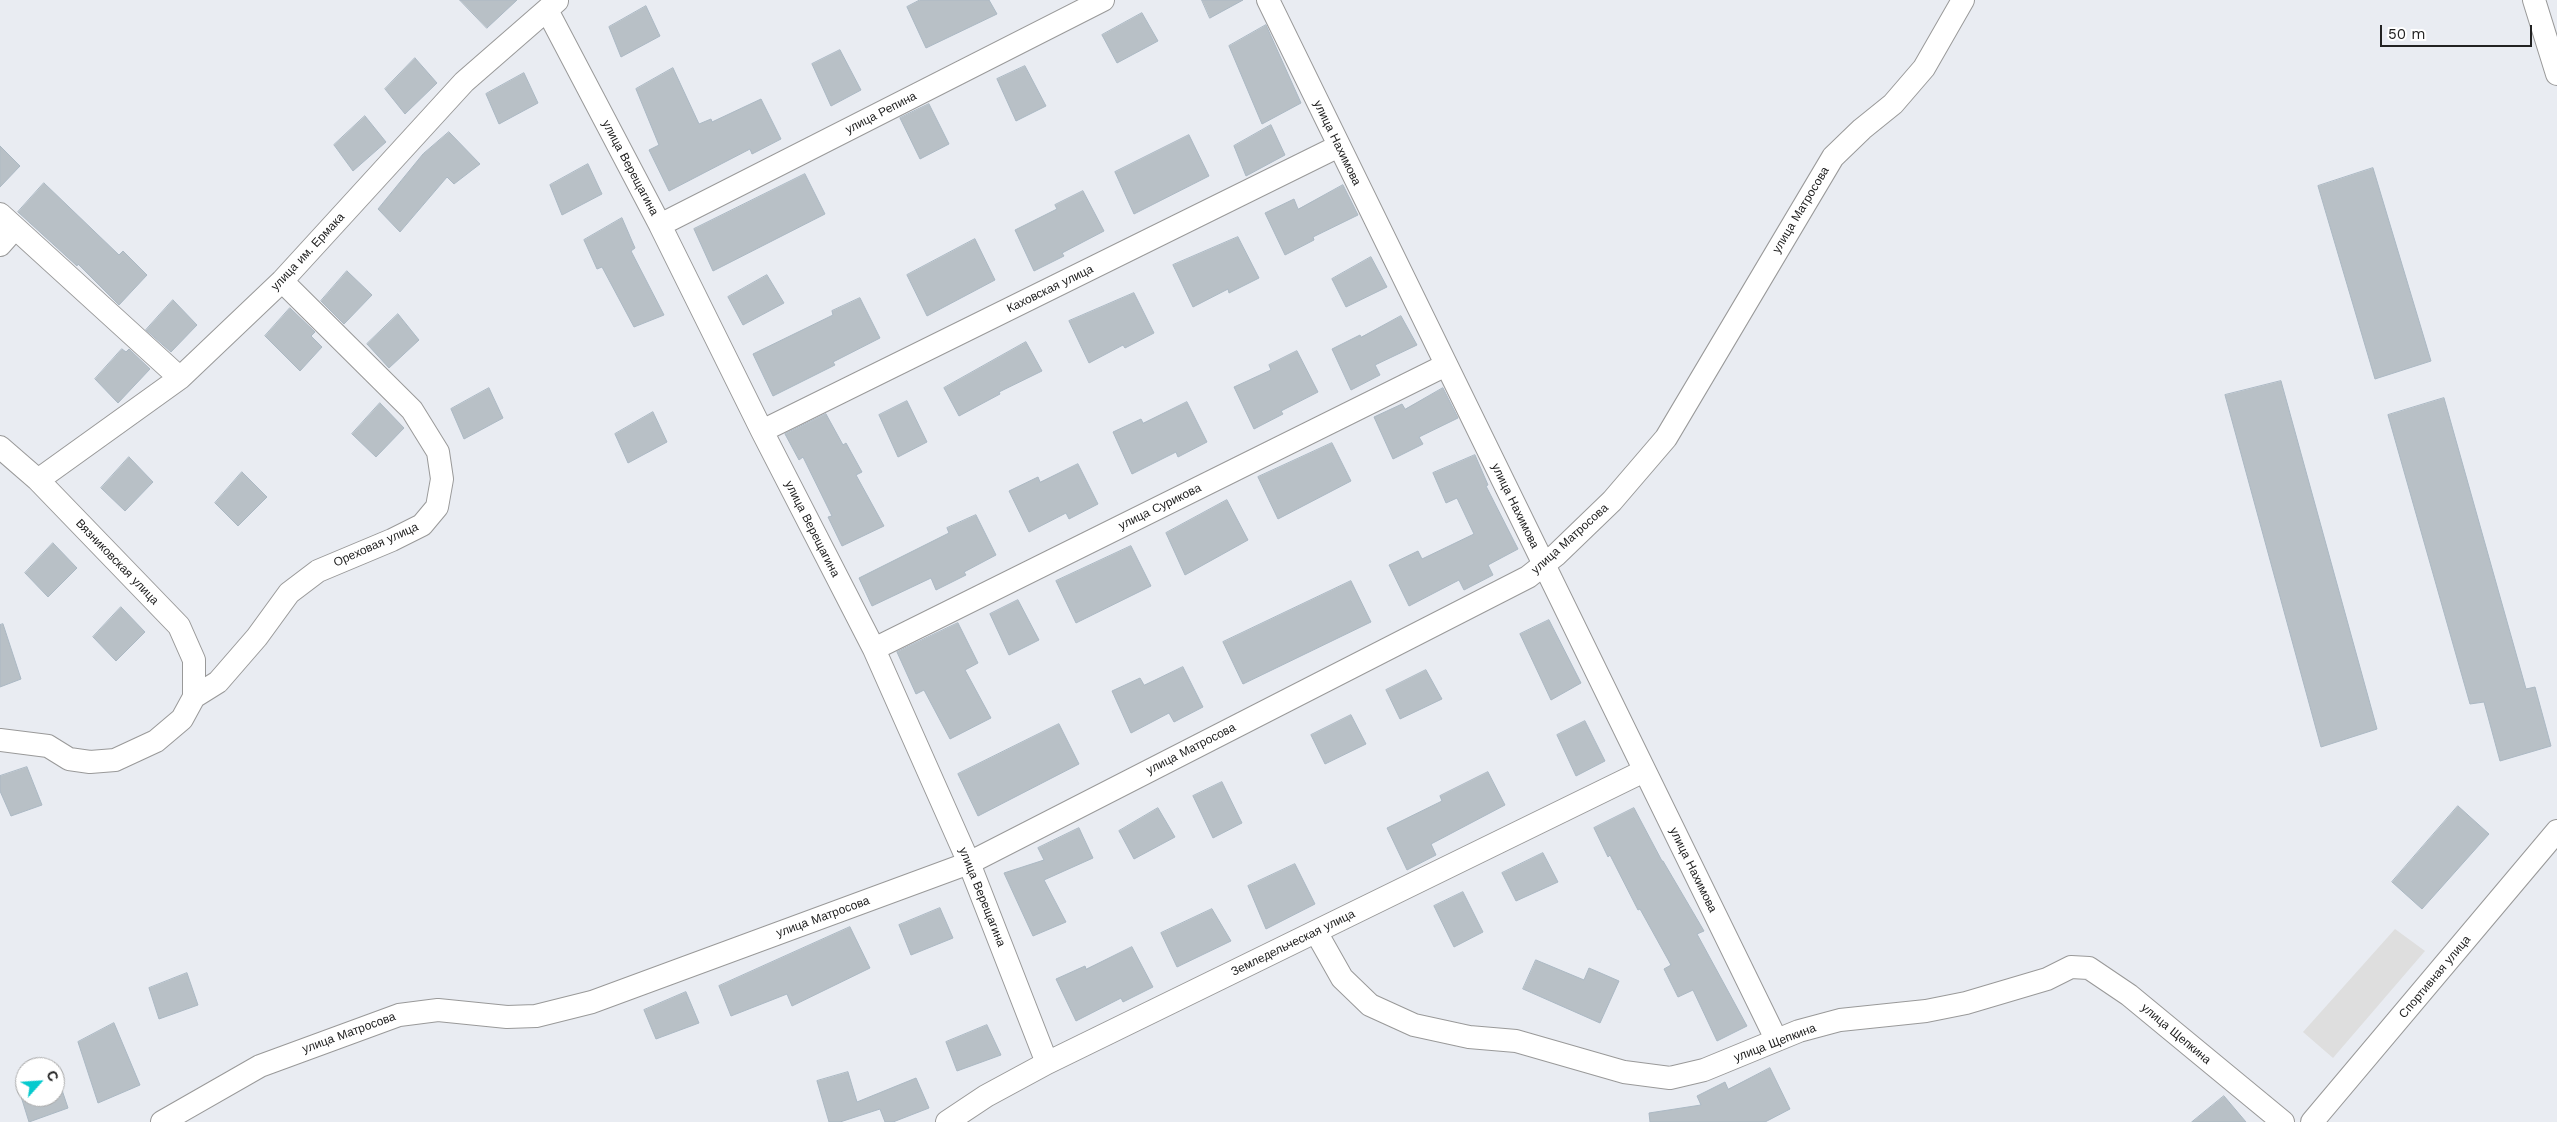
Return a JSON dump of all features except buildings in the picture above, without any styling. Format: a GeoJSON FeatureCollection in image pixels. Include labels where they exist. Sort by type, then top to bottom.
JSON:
{"type":"FeatureCollection","features":[{"type":"Feature","properties":{"kind":"street","name":"улица Репина"},"geometry":{"type":"LineString","coordinates":[[660,225],[1103,0]]}},
{"type":"Feature","properties":{"kind":"street","name":"улица Нахимова"},"geometry":{"type":"LineString","coordinates":[[1268,0],[1776,1040]]}},
{"type":"Feature","properties":{"kind":"street","name":"улица Матросова"},"geometry":{"type":"LineString","coordinates":[[162,1122],[260,1066],[399,1015],[438,1010],[507,1017],[536,1016],[592,1002],[969,862],[1528,577],[1612,501],[1666,438],[1833,157],[1862,129],[1894,104],[1906,90],[1924,68],[1963,0]]}},
{"type":"Feature","properties":{"kind":"street"},"geometry":{"type":"LineString","coordinates":[[2534,0],[2557,74]]}},
{"type":"Feature","properties":{"kind":"street","name":"улица Верещагина"},"geometry":{"type":"LineString","coordinates":[[552,5],[762,431],[874,649],[969,862],[1047,1063]]}},
{"type":"Feature","properties":{"kind":"street","name":"улица им. Ермака"},"geometry":{"type":"LineString","coordinates":[[38,480],[180,378],[282,281],[464,82],[552,5]]}},
{"type":"Feature","properties":{"kind":"street","name":"Каховская улица"},"geometry":{"type":"LineString","coordinates":[[762,431],[1339,146]]}},
{"type":"Feature","properties":{"kind":"street"},"geometry":{"type":"LineString","coordinates":[[0,245],[7,221],[180,378]]}},
{"type":"Feature","properties":{"kind":"street","name":"Ореховая улица"},"geometry":{"type":"LineString","coordinates":[[194,697],[218,682],[257,637],[289,593],[318,571],[422,525],[437,507],[442,479],[438,452],[412,410],[282,281]]}},
{"type":"Feature","properties":{"kind":"street","name":"улица Сурикова"},"geometry":{"type":"LineString","coordinates":[[874,649],[1446,365]]}},
{"type":"Feature","properties":{"kind":"street","name":"Вязниковская улица"},"geometry":{"type":"LineString","coordinates":[[0,447],[38,480],[179,626],[194,660],[194,697]]}},
{"type":"Feature","properties":{"kind":"street"},"geometry":{"type":"LineString","coordinates":[[0,740],[48,746],[69,759],[90,762],[115,760],[156,741],[182,719],[194,697]]}},
{"type":"Feature","properties":{"kind":"street","name":"Земледельческая улица"},"geometry":{"type":"LineString","coordinates":[[947,1122],[986,1096],[1047,1063],[1644,771]]}},
{"type":"Feature","properties":{"kind":"street","name":"Спортивная улица"},"geometry":{"type":"LineString","coordinates":[[2312,1122],[2557,831]]}},
{"type":"Feature","properties":{"kind":"street","name":"улица Щепкина"},"geometry":{"type":"LineString","coordinates":[[1316,932],[1342,978],[1370,1005],[1414,1025],[1468,1036],[1516,1041],[1624,1072],[1670,1078],[1704,1070],[1776,1040],[1840,1020],[1926,1010],[1966,1003],[2047,979],[2071,967],[2089,968],[2129,995],[2283,1122]]}},
{"type":"Feature","properties":{"kind":"shaded area"},"geometry":{"type":"Polygon","coordinates":[[[2395,929],[2425,951],[2333,1058],[2303,1032],[2395,929]]]}}]}
